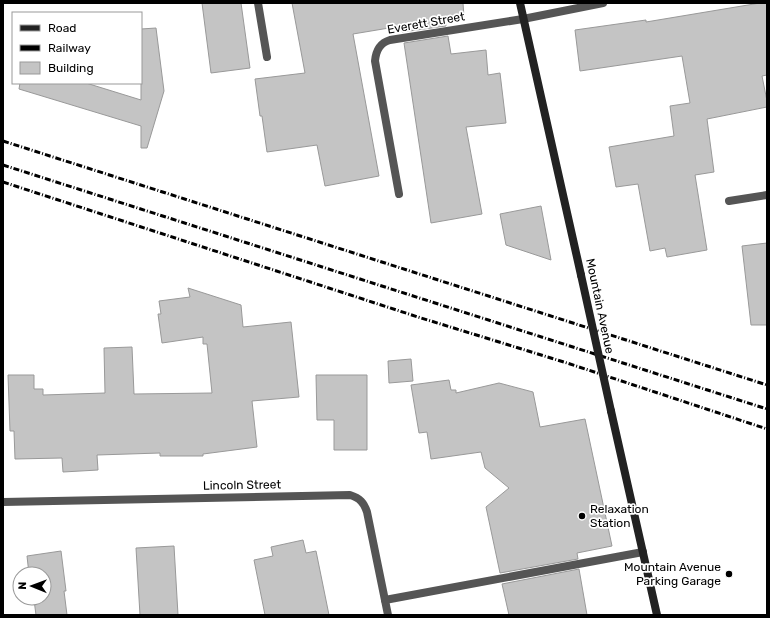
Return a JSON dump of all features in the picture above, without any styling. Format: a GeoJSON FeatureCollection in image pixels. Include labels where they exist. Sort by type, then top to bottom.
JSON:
{"type":"FeatureCollection","features":[{"type":"Feature","properties":{"kind":"street"},"geometry":{"type":"LineString","coordinates":[[258,3],[267,57]]}},
{"type":"Feature","properties":{"kind":"street","name":"Mountain Avenue"},"geometry":{"type":"LineString","coordinates":[[520,3],[657,615]]}},
{"type":"Feature","properties":{"kind":"street","name":"Everett Street"},"geometry":{"type":"LineString","coordinates":[[399,194],[375,61],[377,51],[382,44],[390,40],[603,3]]}},
{"type":"Feature","properties":{"kind":"street"},"geometry":{"type":"LineString","coordinates":[[729,201],[767,195]]}},
{"type":"Feature","properties":{"kind":"street","name":"Lincoln Street"},"geometry":{"type":"LineString","coordinates":[[3,502],[350,495],[361,501],[367,512],[388,615]]}},
{"type":"Feature","properties":{"kind":"street"},"geometry":{"type":"LineString","coordinates":[[385,600],[643,552]]}},
{"type":"Feature","properties":{"kind":"building"},"geometry":{"type":"Polygon","coordinates":[[[202,3],[241,3],[250,68],[211,73],[202,3]]]}},
{"type":"Feature","properties":{"kind":"building"},"geometry":{"type":"Polygon","coordinates":[[[292,3],[463,3],[464,17],[445,20],[446,26],[402,32],[401,26],[353,34],[379,176],[325,186],[317,145],[267,152],[255,79],[305,73],[292,3]]]}},
{"type":"Feature","properties":{"kind":"building"},"geometry":{"type":"Polygon","coordinates":[[[767,3],[767,75],[762,76],[767,107],[707,119],[714,172],[695,175],[707,250],[667,257],[665,248],[650,251],[638,184],[616,187],[609,147],[674,136],[670,106],[690,103],[682,56],[580,71],[575,30],[646,20],[646,22],[767,3]]]}},
{"type":"Feature","properties":{"kind":"building"},"geometry":{"type":"Polygon","coordinates":[[[156,28],[164,91],[147,148],[141,148],[141,126],[19,89],[20,84],[89,84],[141,100],[142,29],[156,28]]]}},
{"type":"Feature","properties":{"kind":"building"},"geometry":{"type":"Polygon","coordinates":[[[448,36],[451,54],[486,50],[488,75],[500,73],[506,123],[466,127],[482,214],[431,223],[404,43],[448,36]]]}},
{"type":"Feature","properties":{"kind":"building"},"geometry":{"type":"Polygon","coordinates":[[[541,206],[551,260],[506,245],[500,214],[541,206]]]}},
{"type":"Feature","properties":{"kind":"building"},"geometry":{"type":"Polygon","coordinates":[[[767,243],[767,325],[751,325],[742,246],[767,243]]]}},
{"type":"Feature","properties":{"kind":"building"},"geometry":{"type":"Polygon","coordinates":[[[188,288],[241,305],[243,327],[291,322],[299,397],[252,401],[257,447],[203,454],[203,456],[160,456],[160,453],[97,455],[98,470],[63,472],[62,458],[15,459],[14,431],[10,431],[8,375],[34,375],[34,389],[43,389],[43,395],[105,393],[104,348],[132,347],[134,394],[212,393],[207,344],[203,344],[203,337],[162,343],[158,314],[161,314],[159,301],[190,297],[188,288]]]}},
{"type":"Feature","properties":{"kind":"building"},"geometry":{"type":"Polygon","coordinates":[[[411,359],[413,381],[389,383],[388,361],[411,359]]]}},
{"type":"Feature","properties":{"kind":"building"},"geometry":{"type":"Polygon","coordinates":[[[316,375],[367,375],[367,450],[334,450],[334,420],[317,420],[316,375]]]}},
{"type":"Feature","properties":{"kind":"building"},"geometry":{"type":"Polygon","coordinates":[[[449,380],[451,390],[456,390],[456,393],[499,383],[533,392],[540,427],[585,419],[612,546],[577,553],[578,559],[500,573],[486,507],[509,488],[485,468],[481,452],[431,459],[427,432],[419,433],[411,385],[449,380]]]}},
{"type":"Feature","properties":{"kind":"building"},"geometry":{"type":"Polygon","coordinates":[[[303,540],[306,553],[316,551],[329,615],[265,615],[254,560],[273,556],[271,547],[303,540]]]}},
{"type":"Feature","properties":{"kind":"building"},"geometry":{"type":"Polygon","coordinates":[[[174,546],[178,615],[140,615],[136,548],[174,546]]]}},
{"type":"Feature","properties":{"kind":"building"},"geometry":{"type":"Polygon","coordinates":[[[61,551],[66,591],[64,591],[67,615],[36,615],[35,606],[52,606],[52,566],[28,566],[27,556],[61,551]]]}},
{"type":"Feature","properties":{"kind":"building"},"geometry":{"type":"Polygon","coordinates":[[[579,569],[587,615],[509,615],[502,584],[579,569]]]}},
{"type":"Feature","properties":{"kind":"railway"},"geometry":{"type":"LineString","coordinates":[[3,141],[767,385]]}},
{"type":"Feature","properties":{"kind":"railway"},"geometry":{"type":"LineString","coordinates":[[3,165],[767,409]]}},
{"type":"Feature","properties":{"kind":"railway"},"geometry":{"type":"LineString","coordinates":[[3,182],[418,317],[567,363],[767,429]]}},
{"type":"Feature","properties":{"kind":"place","name":"Relaxation Station"},"geometry":{"type":"Point","coordinates":[582,516]}},
{"type":"Feature","properties":{"kind":"place","name":"Mountain Avenue Parking Garage"},"geometry":{"type":"Point","coordinates":[729,574]}}]}
